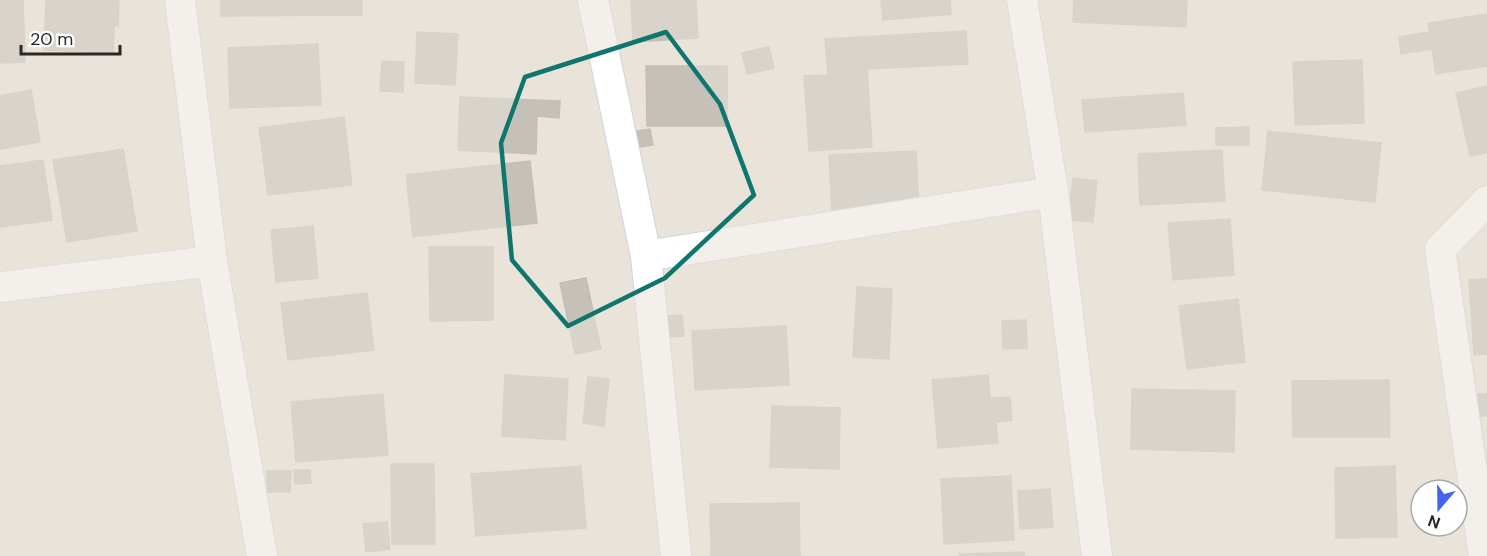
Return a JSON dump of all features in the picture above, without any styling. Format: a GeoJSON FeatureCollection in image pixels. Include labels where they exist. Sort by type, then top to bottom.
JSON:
{"type":"FeatureCollection","features":[{"type":"Feature","properties":{"kind":"street"},"geometry":{"type":"LineString","coordinates":[[180,0],[212,261],[262,556]]}},
{"type":"Feature","properties":{"kind":"street"},"geometry":{"type":"LineString","coordinates":[[592,0],[646,256],[676,556]]}},
{"type":"Feature","properties":{"kind":"street"},"geometry":{"type":"LineString","coordinates":[[1022,0],[1053,192],[1097,556]]}},
{"type":"Feature","properties":{"kind":"street"},"geometry":{"type":"LineString","coordinates":[[646,256],[1053,192]]}},
{"type":"Feature","properties":{"kind":"street"},"geometry":{"type":"LineString","coordinates":[[1484,556],[1440,249],[1487,201]]}},
{"type":"Feature","properties":{"kind":"street"},"geometry":{"type":"LineString","coordinates":[[0,287],[212,261]]}},
{"type":"Feature","properties":{"kind":"highlighted area"},"geometry":{"type":"Polygon","coordinates":[[[666,32],[720,104],[754,195],[665,278],[568,326],[512,260],[501,143],[525,77],[666,32]]]}},
{"type":"Feature","properties":{"kind":"building"},"geometry":{"type":"Polygon","coordinates":[[[0,0],[23,0],[25,62],[0,63],[0,0]]]}},
{"type":"Feature","properties":{"kind":"building"},"geometry":{"type":"Polygon","coordinates":[[[46,0],[119,0],[118,26],[114,26],[113,53],[44,50],[46,0]]]}},
{"type":"Feature","properties":{"kind":"building"},"geometry":{"type":"Polygon","coordinates":[[[221,0],[362,0],[362,15],[221,16],[221,0]]]}},
{"type":"Feature","properties":{"kind":"building"},"geometry":{"type":"Polygon","coordinates":[[[631,0],[696,0],[698,38],[633,42],[631,0]]]}},
{"type":"Feature","properties":{"kind":"building"},"geometry":{"type":"Polygon","coordinates":[[[881,0],[950,0],[951,14],[883,20],[881,0]]]}},
{"type":"Feature","properties":{"kind":"building"},"geometry":{"type":"Polygon","coordinates":[[[1074,0],[1187,0],[1186,27],[1073,22],[1074,0]]]}},
{"type":"Feature","properties":{"kind":"building"},"geometry":{"type":"Polygon","coordinates":[[[1487,14],[1487,66],[1436,74],[1432,49],[1401,54],[1399,37],[1430,32],[1428,23],[1487,14]]]}},
{"type":"Feature","properties":{"kind":"building"},"geometry":{"type":"Polygon","coordinates":[[[966,31],[968,64],[867,69],[872,147],[809,151],[804,76],[828,75],[825,39],[966,31]]]}},
{"type":"Feature","properties":{"kind":"building"},"geometry":{"type":"Polygon","coordinates":[[[417,32],[458,34],[455,85],[415,83],[417,32]]]}},
{"type":"Feature","properties":{"kind":"building"},"geometry":{"type":"Polygon","coordinates":[[[318,44],[321,105],[230,108],[228,48],[318,44]]]}},
{"type":"Feature","properties":{"kind":"building"},"geometry":{"type":"Polygon","coordinates":[[[769,47],[774,68],[747,74],[742,53],[769,47]]]}},
{"type":"Feature","properties":{"kind":"building"},"geometry":{"type":"Polygon","coordinates":[[[1362,60],[1364,123],[1295,125],[1293,62],[1362,60]]]}},
{"type":"Feature","properties":{"kind":"building"},"geometry":{"type":"Polygon","coordinates":[[[382,61],[404,62],[403,92],[380,91],[382,61]]]}},
{"type":"Feature","properties":{"kind":"building"},"geometry":{"type":"Polygon","coordinates":[[[646,66],[727,66],[727,126],[647,126],[646,66]]]}},
{"type":"Feature","properties":{"kind":"building"},"geometry":{"type":"Polygon","coordinates":[[[1487,86],[1487,153],[1470,156],[1456,93],[1487,86]]]}},
{"type":"Feature","properties":{"kind":"building"},"geometry":{"type":"Polygon","coordinates":[[[31,90],[40,142],[0,149],[0,96],[31,90]]]}},
{"type":"Feature","properties":{"kind":"building"},"geometry":{"type":"Polygon","coordinates":[[[1183,93],[1186,125],[1085,132],[1082,100],[1183,93]]]}},
{"type":"Feature","properties":{"kind":"building"},"geometry":{"type":"Polygon","coordinates":[[[460,97],[560,101],[559,118],[537,116],[536,154],[458,150],[460,97]]]}},
{"type":"Feature","properties":{"kind":"building"},"geometry":{"type":"Polygon","coordinates":[[[344,117],[352,185],[268,195],[259,128],[344,117]]]}},
{"type":"Feature","properties":{"kind":"building"},"geometry":{"type":"Polygon","coordinates":[[[1249,127],[1249,145],[1216,145],[1216,128],[1249,127]]]}},
{"type":"Feature","properties":{"kind":"building"},"geometry":{"type":"Polygon","coordinates":[[[650,129],[653,145],[634,148],[631,132],[650,129]]]}},
{"type":"Feature","properties":{"kind":"building"},"geometry":{"type":"Polygon","coordinates":[[[1268,131],[1381,143],[1375,202],[1262,190],[1268,131]]]}},
{"type":"Feature","properties":{"kind":"building"},"geometry":{"type":"Polygon","coordinates":[[[123,149],[137,231],[67,242],[53,160],[123,149]]]}},
{"type":"Feature","properties":{"kind":"building"},"geometry":{"type":"Polygon","coordinates":[[[1222,150],[1225,201],[1140,205],[1138,154],[1222,150]]]}},
{"type":"Feature","properties":{"kind":"building"},"geometry":{"type":"Polygon","coordinates":[[[916,151],[919,210],[832,213],[829,155],[916,151]]]}},
{"type":"Feature","properties":{"kind":"building"},"geometry":{"type":"Polygon","coordinates":[[[43,160],[52,220],[0,227],[0,166],[43,160]]]}},
{"type":"Feature","properties":{"kind":"building"},"geometry":{"type":"Polygon","coordinates":[[[530,161],[537,223],[413,237],[406,175],[530,161]]]}},
{"type":"Feature","properties":{"kind":"building"},"geometry":{"type":"Polygon","coordinates":[[[1073,178],[1097,181],[1093,222],[1068,220],[1073,178]]]}},
{"type":"Feature","properties":{"kind":"building"},"geometry":{"type":"Polygon","coordinates":[[[1230,219],[1234,275],[1173,280],[1168,223],[1230,219]]]}},
{"type":"Feature","properties":{"kind":"building"},"geometry":{"type":"Polygon","coordinates":[[[313,226],[318,278],[276,282],[271,230],[313,226]]]}},
{"type":"Feature","properties":{"kind":"building"},"geometry":{"type":"Polygon","coordinates":[[[429,247],[493,247],[493,320],[430,321],[429,247]]]}},
{"type":"Feature","properties":{"kind":"building"},"geometry":{"type":"Polygon","coordinates":[[[586,278],[601,349],[575,354],[560,283],[586,278]]]}},
{"type":"Feature","properties":{"kind":"building"},"geometry":{"type":"Polygon","coordinates":[[[1487,279],[1487,354],[1474,355],[1469,280],[1487,279]]]}},
{"type":"Feature","properties":{"kind":"building"},"geometry":{"type":"Polygon","coordinates":[[[857,287],[892,289],[889,359],[853,357],[857,287]]]}},
{"type":"Feature","properties":{"kind":"building"},"geometry":{"type":"Polygon","coordinates":[[[367,293],[374,350],[288,360],[281,303],[367,293]]]}},
{"type":"Feature","properties":{"kind":"building"},"geometry":{"type":"Polygon","coordinates":[[[1238,299],[1245,362],[1187,369],[1179,306],[1238,299]]]}},
{"type":"Feature","properties":{"kind":"building"},"geometry":{"type":"Polygon","coordinates":[[[682,315],[684,336],[670,337],[668,316],[682,315]]]}},
{"type":"Feature","properties":{"kind":"building"},"geometry":{"type":"Polygon","coordinates":[[[1026,320],[1027,348],[1003,349],[1002,321],[1026,320]]]}},
{"type":"Feature","properties":{"kind":"building"},"geometry":{"type":"Polygon","coordinates":[[[786,326],[789,385],[695,390],[692,331],[786,326]]]}},
{"type":"Feature","properties":{"kind":"building"},"geometry":{"type":"Polygon","coordinates":[[[505,375],[568,379],[565,440],[502,436],[505,375]]]}},
{"type":"Feature","properties":{"kind":"building"},"geometry":{"type":"Polygon","coordinates":[[[988,375],[990,398],[1010,397],[1012,420],[996,422],[998,443],[938,448],[932,380],[988,375]]]}},
{"type":"Feature","properties":{"kind":"building"},"geometry":{"type":"Polygon","coordinates":[[[588,377],[609,379],[604,426],[583,423],[588,377]]]}},
{"type":"Feature","properties":{"kind":"building"},"geometry":{"type":"Polygon","coordinates":[[[1389,380],[1390,437],[1293,437],[1292,381],[1389,380]]]}},
{"type":"Feature","properties":{"kind":"building"},"geometry":{"type":"Polygon","coordinates":[[[1132,389],[1235,391],[1234,452],[1131,449],[1132,389]]]}},
{"type":"Feature","properties":{"kind":"building"},"geometry":{"type":"Polygon","coordinates":[[[383,394],[388,455],[296,462],[291,402],[383,394]]]}},
{"type":"Feature","properties":{"kind":"building"},"geometry":{"type":"Polygon","coordinates":[[[1476,394],[1487,394],[1487,416],[1475,416],[1476,394]]]}},
{"type":"Feature","properties":{"kind":"building"},"geometry":{"type":"Polygon","coordinates":[[[772,406],[840,408],[839,469],[770,467],[772,406]]]}},
{"type":"Feature","properties":{"kind":"building"},"geometry":{"type":"Polygon","coordinates":[[[391,464],[434,464],[435,544],[392,544],[391,464]]]}},
{"type":"Feature","properties":{"kind":"building"},"geometry":{"type":"Polygon","coordinates":[[[581,466],[586,528],[476,536],[471,474],[581,466]]]}},
{"type":"Feature","properties":{"kind":"building"},"geometry":{"type":"Polygon","coordinates":[[[1395,466],[1397,537],[1336,538],[1335,468],[1395,466]]]}},
{"type":"Feature","properties":{"kind":"building"},"geometry":{"type":"Polygon","coordinates":[[[294,470],[310,470],[311,483],[295,484],[294,470]]]}},
{"type":"Feature","properties":{"kind":"building"},"geometry":{"type":"Polygon","coordinates":[[[267,471],[291,471],[290,492],[267,492],[267,471]]]}},
{"type":"Feature","properties":{"kind":"building"},"geometry":{"type":"Polygon","coordinates":[[[1011,476],[1014,540],[944,544],[941,479],[1011,476]]]}},
{"type":"Feature","properties":{"kind":"building"},"geometry":{"type":"Polygon","coordinates":[[[1050,489],[1053,527],[1020,529],[1018,491],[1050,489]]]}},
{"type":"Feature","properties":{"kind":"building"},"geometry":{"type":"Polygon","coordinates":[[[799,503],[800,556],[711,556],[710,504],[799,503]]]}},
{"type":"Feature","properties":{"kind":"building"},"geometry":{"type":"Polygon","coordinates":[[[387,522],[390,549],[366,552],[363,524],[387,522]]]}},
{"type":"Feature","properties":{"kind":"building"},"geometry":{"type":"Polygon","coordinates":[[[1024,552],[1024,556],[960,556],[960,554],[1024,552]]]}}]}
